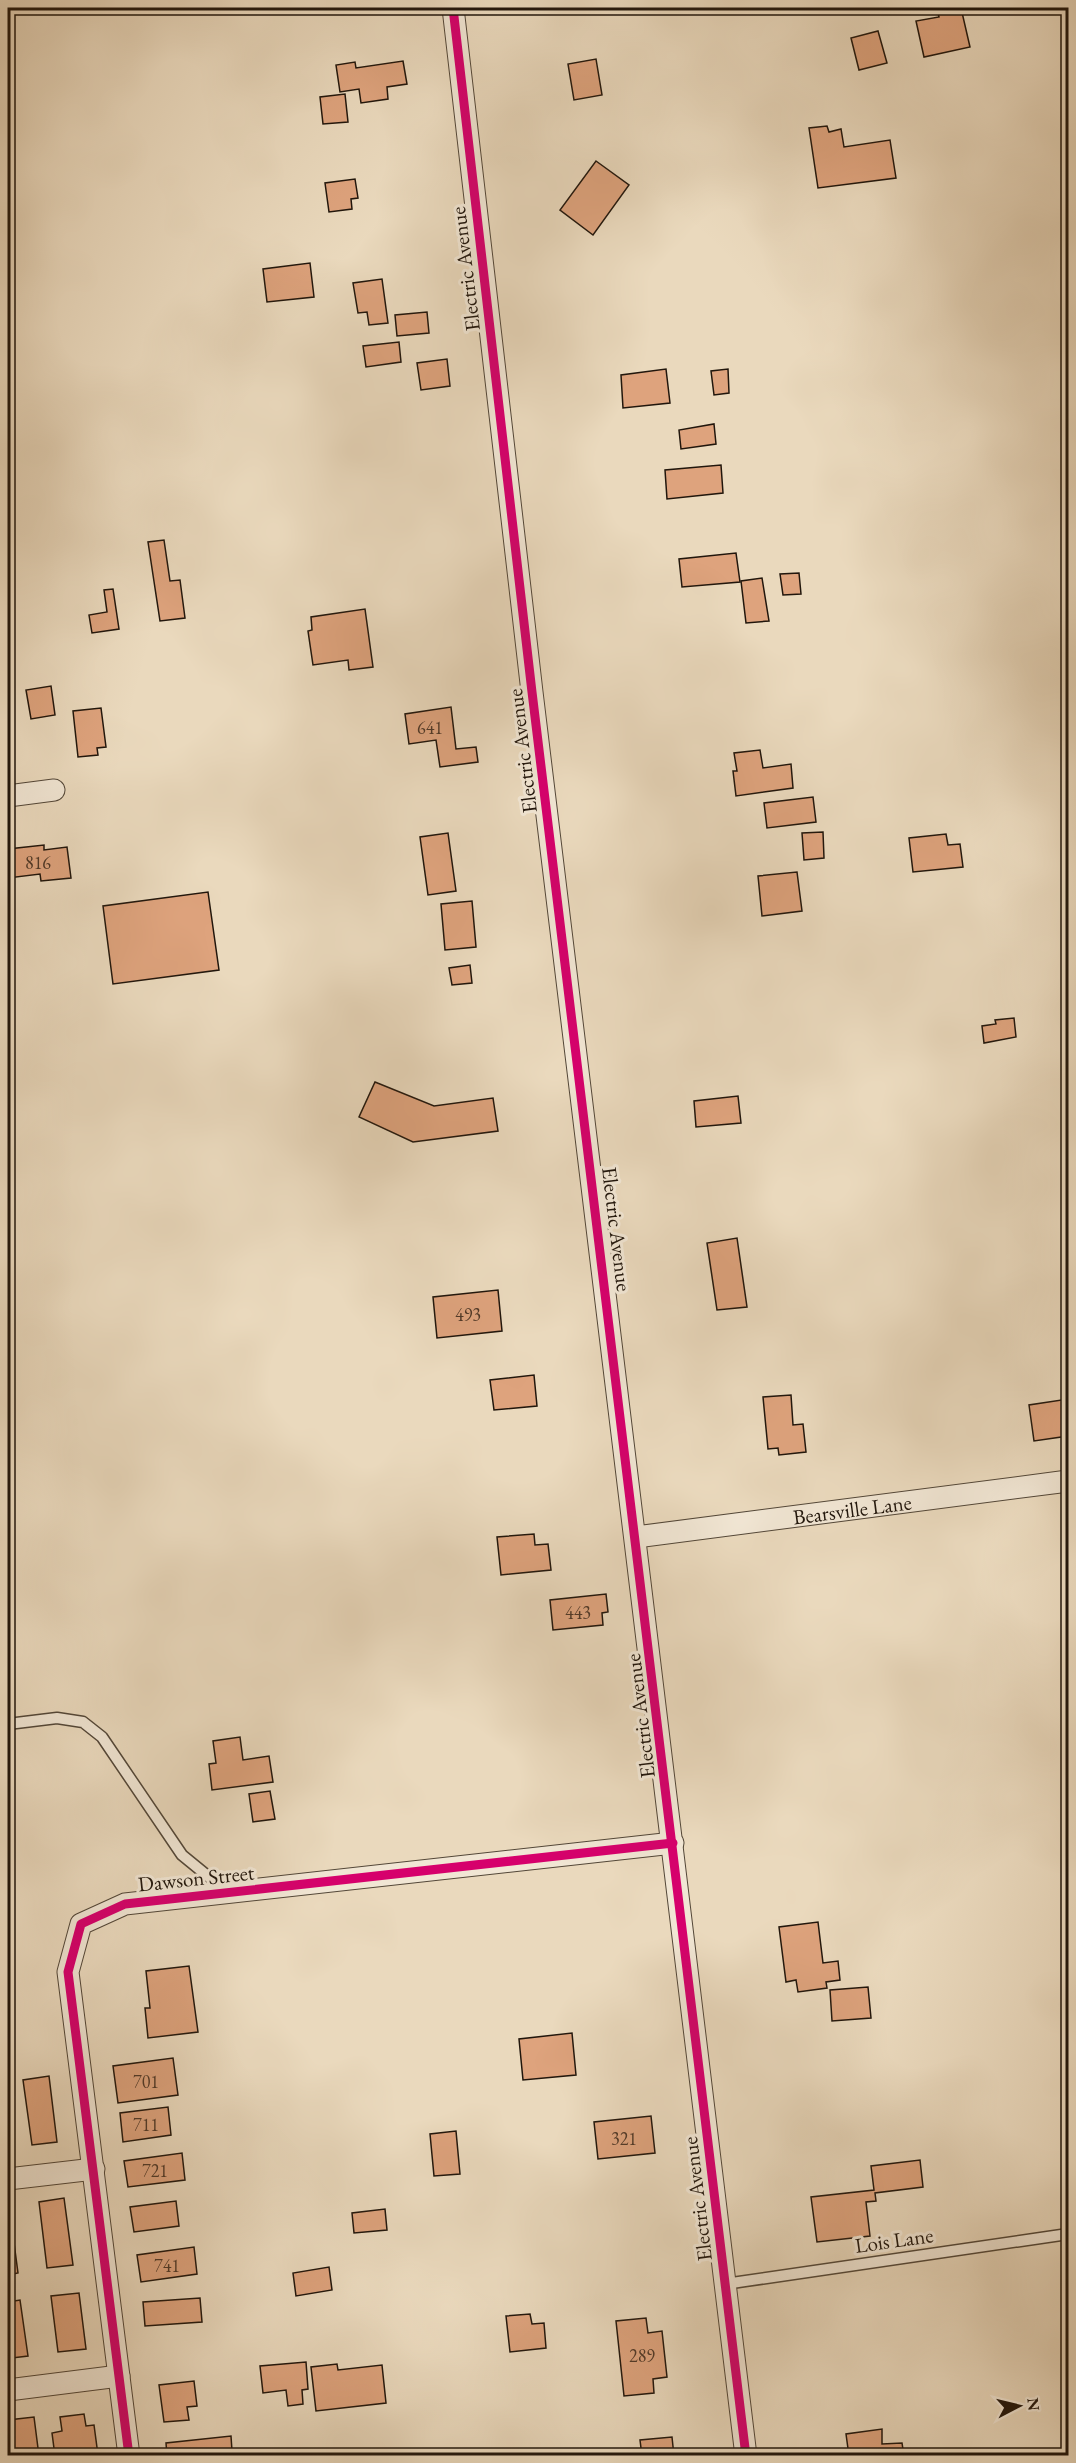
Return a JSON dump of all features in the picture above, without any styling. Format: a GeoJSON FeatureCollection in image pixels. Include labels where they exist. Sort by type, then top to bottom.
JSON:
{"type":"FeatureCollection","features":[{"type":"Feature","properties":{"kind":"street","name":"Electric Avenue"},"geometry":{"type":"LineString","coordinates":[[453,8],[532,692],[746,2456]]}},
{"type":"Feature","properties":{"kind":"street"},"geometry":{"type":"LineString","coordinates":[[8,796],[54,790]]}},
{"type":"Feature","properties":{"kind":"street","name":"Bearsville Lane"},"geometry":{"type":"LineString","coordinates":[[636,1538],[1068,1481]]}},
{"type":"Feature","properties":{"kind":"street","name":"Dawson Street"},"geometry":{"type":"LineString","coordinates":[[129,2456],[68,1972],[81,1924],[125,1904],[673,1843]]}},
{"type":"Feature","properties":{"kind":"street"},"geometry":{"type":"LineString","coordinates":[[8,2179],[94,2169]]}},
{"type":"Feature","properties":{"kind":"street"},"geometry":{"type":"LineString","coordinates":[[8,2390],[119,2376]]}},
{"type":"Feature","properties":{"kind":"lane"},"geometry":{"type":"LineString","coordinates":[[8,1724],[57,1718],[83,1722],[102,1737],[182,1855],[229,1894]]}},
{"type":"Feature","properties":{"kind":"lane","name":"Lois Lane"},"geometry":{"type":"LineString","coordinates":[[725,2284],[1068,2234]]}},
{"type":"Feature","properties":{"kind":"building"},"geometry":{"type":"Polygon","coordinates":[[[961,8],[970,47],[924,57],[916,21],[939,17],[937,9],[961,8]]]}},
{"type":"Feature","properties":{"kind":"building"},"geometry":{"type":"Polygon","coordinates":[[[878,31],[887,63],[859,70],[851,38],[878,31]]]}},
{"type":"Feature","properties":{"kind":"building"},"geometry":{"type":"Polygon","coordinates":[[[596,59],[602,95],[574,100],[568,64],[596,59]]]}},
{"type":"Feature","properties":{"kind":"building"},"geometry":{"type":"Polygon","coordinates":[[[403,61],[407,84],[387,87],[388,99],[361,103],[359,89],[340,92],[336,65],[355,62],[356,68],[403,61]]]}},
{"type":"Feature","properties":{"kind":"building"},"geometry":{"type":"Polygon","coordinates":[[[345,94],[348,122],[323,124],[320,97],[345,94]]]}},
{"type":"Feature","properties":{"kind":"building"},"geometry":{"type":"Polygon","coordinates":[[[827,126],[829,132],[841,129],[844,147],[890,140],[896,178],[818,188],[809,128],[827,126]]]}},
{"type":"Feature","properties":{"kind":"building"},"geometry":{"type":"Polygon","coordinates":[[[596,161],[629,185],[593,235],[560,210],[596,161]]]}},
{"type":"Feature","properties":{"kind":"building"},"geometry":{"type":"Polygon","coordinates":[[[355,179],[358,198],[351,199],[352,209],[329,212],[325,183],[355,179]]]}},
{"type":"Feature","properties":{"kind":"building"},"geometry":{"type":"Polygon","coordinates":[[[310,263],[314,297],[267,302],[263,269],[310,263]]]}},
{"type":"Feature","properties":{"kind":"building"},"geometry":{"type":"Polygon","coordinates":[[[382,279],[388,323],[369,325],[367,312],[358,313],[353,283],[382,279]]]}},
{"type":"Feature","properties":{"kind":"building"},"geometry":{"type":"Polygon","coordinates":[[[427,312],[429,333],[397,336],[395,315],[427,312]]]}},
{"type":"Feature","properties":{"kind":"building"},"geometry":{"type":"Polygon","coordinates":[[[399,342],[401,362],[366,367],[363,346],[399,342]]]}},
{"type":"Feature","properties":{"kind":"building"},"geometry":{"type":"Polygon","coordinates":[[[447,359],[450,386],[421,390],[417,363],[447,359]]]}},
{"type":"Feature","properties":{"kind":"building"},"geometry":{"type":"Polygon","coordinates":[[[666,369],[670,403],[623,408],[621,375],[666,369]]]}},
{"type":"Feature","properties":{"kind":"building"},"geometry":{"type":"Polygon","coordinates":[[[728,369],[729,393],[714,395],[711,371],[728,369]]]}},
{"type":"Feature","properties":{"kind":"building"},"geometry":{"type":"Polygon","coordinates":[[[714,424],[716,444],[681,449],[679,430],[714,424]]]}},
{"type":"Feature","properties":{"kind":"building"},"geometry":{"type":"Polygon","coordinates":[[[721,465],[723,493],[667,499],[665,470],[721,465]]]}},
{"type":"Feature","properties":{"kind":"building"},"geometry":{"type":"Polygon","coordinates":[[[164,540],[170,581],[180,580],[185,618],[160,621],[148,542],[164,540]]]}},
{"type":"Feature","properties":{"kind":"building"},"geometry":{"type":"Polygon","coordinates":[[[736,553],[740,582],[682,587],[679,559],[736,553]]]}},
{"type":"Feature","properties":{"kind":"building"},"geometry":{"type":"Polygon","coordinates":[[[799,573],[801,594],[783,595],[780,574],[799,573]]]}},
{"type":"Feature","properties":{"kind":"building"},"geometry":{"type":"Polygon","coordinates":[[[762,578],[769,621],[746,623],[741,581],[762,578]]]}},
{"type":"Feature","properties":{"kind":"building"},"geometry":{"type":"Polygon","coordinates":[[[113,589],[119,629],[92,633],[89,615],[107,612],[104,590],[113,589]]]}},
{"type":"Feature","properties":{"kind":"building"},"geometry":{"type":"Polygon","coordinates":[[[365,609],[373,667],[349,670],[348,660],[313,665],[308,631],[312,630],[311,617],[365,609]]]}},
{"type":"Feature","properties":{"kind":"building"},"geometry":{"type":"Polygon","coordinates":[[[51,686],[55,715],[31,719],[26,690],[51,686]]]}},
{"type":"Feature","properties":{"kind":"building"},"geometry":{"type":"Polygon","coordinates":[[[451,707],[456,749],[476,747],[478,762],[440,767],[436,740],[409,744],[405,714],[451,707]]]}},
{"type":"Feature","properties":{"kind":"building"},"geometry":{"type":"Polygon","coordinates":[[[101,708],[106,747],[97,748],[98,755],[78,757],[73,711],[101,708]]]}},
{"type":"Feature","properties":{"kind":"building"},"geometry":{"type":"Polygon","coordinates":[[[760,750],[763,768],[791,764],[793,788],[736,796],[733,771],[737,771],[734,753],[760,750]]]}},
{"type":"Feature","properties":{"kind":"building"},"geometry":{"type":"Polygon","coordinates":[[[813,797],[816,822],[767,828],[764,803],[813,797]]]}},
{"type":"Feature","properties":{"kind":"building"},"geometry":{"type":"Polygon","coordinates":[[[823,832],[824,858],[804,860],[802,833],[823,832]]]}},
{"type":"Feature","properties":{"kind":"building"},"geometry":{"type":"Polygon","coordinates":[[[448,833],[456,891],[428,895],[420,837],[448,833]]]}},
{"type":"Feature","properties":{"kind":"building"},"geometry":{"type":"Polygon","coordinates":[[[946,834],[948,845],[960,844],[963,867],[913,872],[909,838],[946,834]]]}},
{"type":"Feature","properties":{"kind":"building"},"geometry":{"type":"Polygon","coordinates":[[[44,845],[44,850],[67,847],[71,878],[41,881],[40,874],[8,878],[8,849],[44,845]]]}},
{"type":"Feature","properties":{"kind":"building"},"geometry":{"type":"Polygon","coordinates":[[[797,872],[802,911],[762,916],[758,876],[797,872]]]}},
{"type":"Feature","properties":{"kind":"building"},"geometry":{"type":"Polygon","coordinates":[[[208,892],[219,970],[113,984],[103,906],[208,892]]]}},
{"type":"Feature","properties":{"kind":"building"},"geometry":{"type":"Polygon","coordinates":[[[472,901],[476,947],[445,950],[441,904],[472,901]]]}},
{"type":"Feature","properties":{"kind":"building"},"geometry":{"type":"Polygon","coordinates":[[[470,965],[472,983],[452,985],[449,968],[470,965]]]}},
{"type":"Feature","properties":{"kind":"building"},"geometry":{"type":"Polygon","coordinates":[[[1014,1018],[1016,1037],[984,1043],[982,1026],[996,1024],[995,1020],[1014,1018]]]}},
{"type":"Feature","properties":{"kind":"building"},"geometry":{"type":"Polygon","coordinates":[[[375,1082],[434,1106],[493,1098],[498,1131],[413,1142],[359,1117],[375,1082]]]}},
{"type":"Feature","properties":{"kind":"building"},"geometry":{"type":"Polygon","coordinates":[[[738,1096],[741,1123],[696,1127],[694,1101],[738,1096]]]}},
{"type":"Feature","properties":{"kind":"building"},"geometry":{"type":"Polygon","coordinates":[[[737,1238],[747,1307],[717,1310],[707,1243],[737,1238]]]}},
{"type":"Feature","properties":{"kind":"building"},"geometry":{"type":"Polygon","coordinates":[[[1068,1281],[1068,1325],[1062,1282],[1068,1281]]]}},
{"type":"Feature","properties":{"kind":"building"},"geometry":{"type":"Polygon","coordinates":[[[498,1290],[502,1331],[437,1338],[433,1297],[498,1290]]]}},
{"type":"Feature","properties":{"kind":"building"},"geometry":{"type":"Polygon","coordinates":[[[534,1375],[537,1406],[494,1410],[490,1380],[534,1375]]]}},
{"type":"Feature","properties":{"kind":"building"},"geometry":{"type":"Polygon","coordinates":[[[791,1395],[793,1425],[803,1424],[806,1452],[779,1455],[778,1448],[768,1449],[763,1397],[791,1395]]]}},
{"type":"Feature","properties":{"kind":"building"},"geometry":{"type":"Polygon","coordinates":[[[1068,1399],[1068,1436],[1034,1441],[1029,1405],[1068,1399]]]}},
{"type":"Feature","properties":{"kind":"building"},"geometry":{"type":"Polygon","coordinates":[[[534,1534],[535,1545],[548,1544],[551,1570],[501,1575],[497,1537],[534,1534]]]}},
{"type":"Feature","properties":{"kind":"building"},"geometry":{"type":"Polygon","coordinates":[[[606,1594],[608,1612],[602,1613],[603,1625],[553,1630],[550,1600],[606,1594]]]}},
{"type":"Feature","properties":{"kind":"building"},"geometry":{"type":"Polygon","coordinates":[[[240,1737],[243,1760],[269,1756],[273,1782],[212,1790],[209,1764],[216,1763],[213,1741],[240,1737]]]}},
{"type":"Feature","properties":{"kind":"building"},"geometry":{"type":"Polygon","coordinates":[[[270,1791],[275,1819],[253,1822],[249,1794],[270,1791]]]}},
{"type":"Feature","properties":{"kind":"building"},"geometry":{"type":"Polygon","coordinates":[[[818,1922],[823,1963],[838,1961],[840,1980],[826,1982],[827,1988],[798,1992],[796,1980],[786,1982],[779,1927],[818,1922]]]}},
{"type":"Feature","properties":{"kind":"building"},"geometry":{"type":"Polygon","coordinates":[[[189,1966],[198,2032],[148,2038],[145,2008],[150,2008],[146,1971],[189,1966]]]}},
{"type":"Feature","properties":{"kind":"building"},"geometry":{"type":"Polygon","coordinates":[[[868,1987],[871,2018],[832,2021],[830,1990],[868,1987]]]}},
{"type":"Feature","properties":{"kind":"building"},"geometry":{"type":"Polygon","coordinates":[[[572,2033],[576,2075],[523,2080],[519,2039],[572,2033]]]}},
{"type":"Feature","properties":{"kind":"building"},"geometry":{"type":"Polygon","coordinates":[[[173,2058],[178,2095],[118,2103],[113,2066],[173,2058]]]}},
{"type":"Feature","properties":{"kind":"building"},"geometry":{"type":"Polygon","coordinates":[[[49,2076],[57,2142],[32,2145],[23,2080],[49,2076]]]}},
{"type":"Feature","properties":{"kind":"building"},"geometry":{"type":"Polygon","coordinates":[[[168,2107],[171,2135],[123,2142],[120,2113],[168,2107]]]}},
{"type":"Feature","properties":{"kind":"building"},"geometry":{"type":"Polygon","coordinates":[[[651,2116],[655,2153],[598,2159],[594,2122],[651,2116]]]}},
{"type":"Feature","properties":{"kind":"building"},"geometry":{"type":"Polygon","coordinates":[[[456,2131],[460,2174],[434,2176],[430,2134],[456,2131]]]}},
{"type":"Feature","properties":{"kind":"building"},"geometry":{"type":"Polygon","coordinates":[[[182,2153],[185,2180],[128,2187],[124,2161],[182,2153]]]}},
{"type":"Feature","properties":{"kind":"building"},"geometry":{"type":"Polygon","coordinates":[[[920,2160],[923,2187],[875,2193],[876,2201],[866,2202],[870,2236],[817,2242],[811,2197],[874,2190],[871,2166],[920,2160]]]}},
{"type":"Feature","properties":{"kind":"building"},"geometry":{"type":"Polygon","coordinates":[[[64,2198],[73,2265],[47,2268],[39,2202],[64,2198]]]}},
{"type":"Feature","properties":{"kind":"building"},"geometry":{"type":"Polygon","coordinates":[[[176,2201],[179,2226],[134,2232],[130,2207],[176,2201]]]}},
{"type":"Feature","properties":{"kind":"building"},"geometry":{"type":"Polygon","coordinates":[[[8,2206],[18,2273],[8,2275],[8,2206]]]}},
{"type":"Feature","properties":{"kind":"building"},"geometry":{"type":"Polygon","coordinates":[[[385,2209],[387,2230],[354,2233],[352,2213],[385,2209]]]}},
{"type":"Feature","properties":{"kind":"building"},"geometry":{"type":"Polygon","coordinates":[[[194,2247],[197,2274],[141,2282],[137,2255],[194,2247]]]}},
{"type":"Feature","properties":{"kind":"building"},"geometry":{"type":"Polygon","coordinates":[[[329,2267],[332,2290],[296,2296],[293,2273],[329,2267]]]}},
{"type":"Feature","properties":{"kind":"building"},"geometry":{"type":"Polygon","coordinates":[[[79,2293],[86,2349],[58,2352],[51,2296],[79,2293]]]}},
{"type":"Feature","properties":{"kind":"building"},"geometry":{"type":"Polygon","coordinates":[[[200,2298],[202,2322],[145,2326],[143,2302],[200,2298]]]}},
{"type":"Feature","properties":{"kind":"building"},"geometry":{"type":"Polygon","coordinates":[[[20,2300],[28,2356],[12,2358],[8,2302],[20,2300]]]}},
{"type":"Feature","properties":{"kind":"building"},"geometry":{"type":"Polygon","coordinates":[[[530,2314],[532,2324],[544,2323],[546,2348],[510,2352],[506,2316],[530,2314]]]}},
{"type":"Feature","properties":{"kind":"building"},"geometry":{"type":"Polygon","coordinates":[[[646,2318],[648,2333],[662,2331],[667,2377],[653,2379],[654,2393],[624,2396],[616,2321],[646,2318]]]}},
{"type":"Feature","properties":{"kind":"building"},"geometry":{"type":"Polygon","coordinates":[[[306,2362],[308,2389],[302,2390],[303,2404],[288,2406],[286,2390],[263,2393],[260,2366],[306,2362]]]}},
{"type":"Feature","properties":{"kind":"building"},"geometry":{"type":"Polygon","coordinates":[[[337,2364],[338,2370],[382,2365],[386,2403],[316,2411],[311,2367],[337,2364]]]}},
{"type":"Feature","properties":{"kind":"building"},"geometry":{"type":"Polygon","coordinates":[[[194,2381],[197,2406],[187,2407],[189,2420],[164,2422],[159,2385],[194,2381]]]}},
{"type":"Feature","properties":{"kind":"building"},"geometry":{"type":"Polygon","coordinates":[[[84,2414],[86,2426],[94,2425],[98,2455],[55,2456],[52,2433],[62,2431],[60,2417],[84,2414]]]}},
{"type":"Feature","properties":{"kind":"building"},"geometry":{"type":"Polygon","coordinates":[[[34,2417],[39,2456],[11,2456],[8,2420],[34,2417]]]}},
{"type":"Feature","properties":{"kind":"building"},"geometry":{"type":"Polygon","coordinates":[[[882,2429],[882,2444],[902,2443],[904,2456],[849,2456],[846,2434],[882,2429]]]}},
{"type":"Feature","properties":{"kind":"building"},"geometry":{"type":"Polygon","coordinates":[[[231,2436],[232,2451],[167,2456],[166,2443],[231,2436]]]}},
{"type":"Feature","properties":{"kind":"building"},"geometry":{"type":"Polygon","coordinates":[[[672,2437],[674,2456],[642,2456],[640,2440],[672,2437]]]}},
{"type":"Feature","properties":{"kind":"cycle path"},"geometry":{"type":"LineString","coordinates":[[453,8],[532,692],[746,2456]]}},
{"type":"Feature","properties":{"kind":"cycle path"},"geometry":{"type":"LineString","coordinates":[[129,2456],[68,1972],[81,1924],[125,1904],[673,1843]]}}]}
